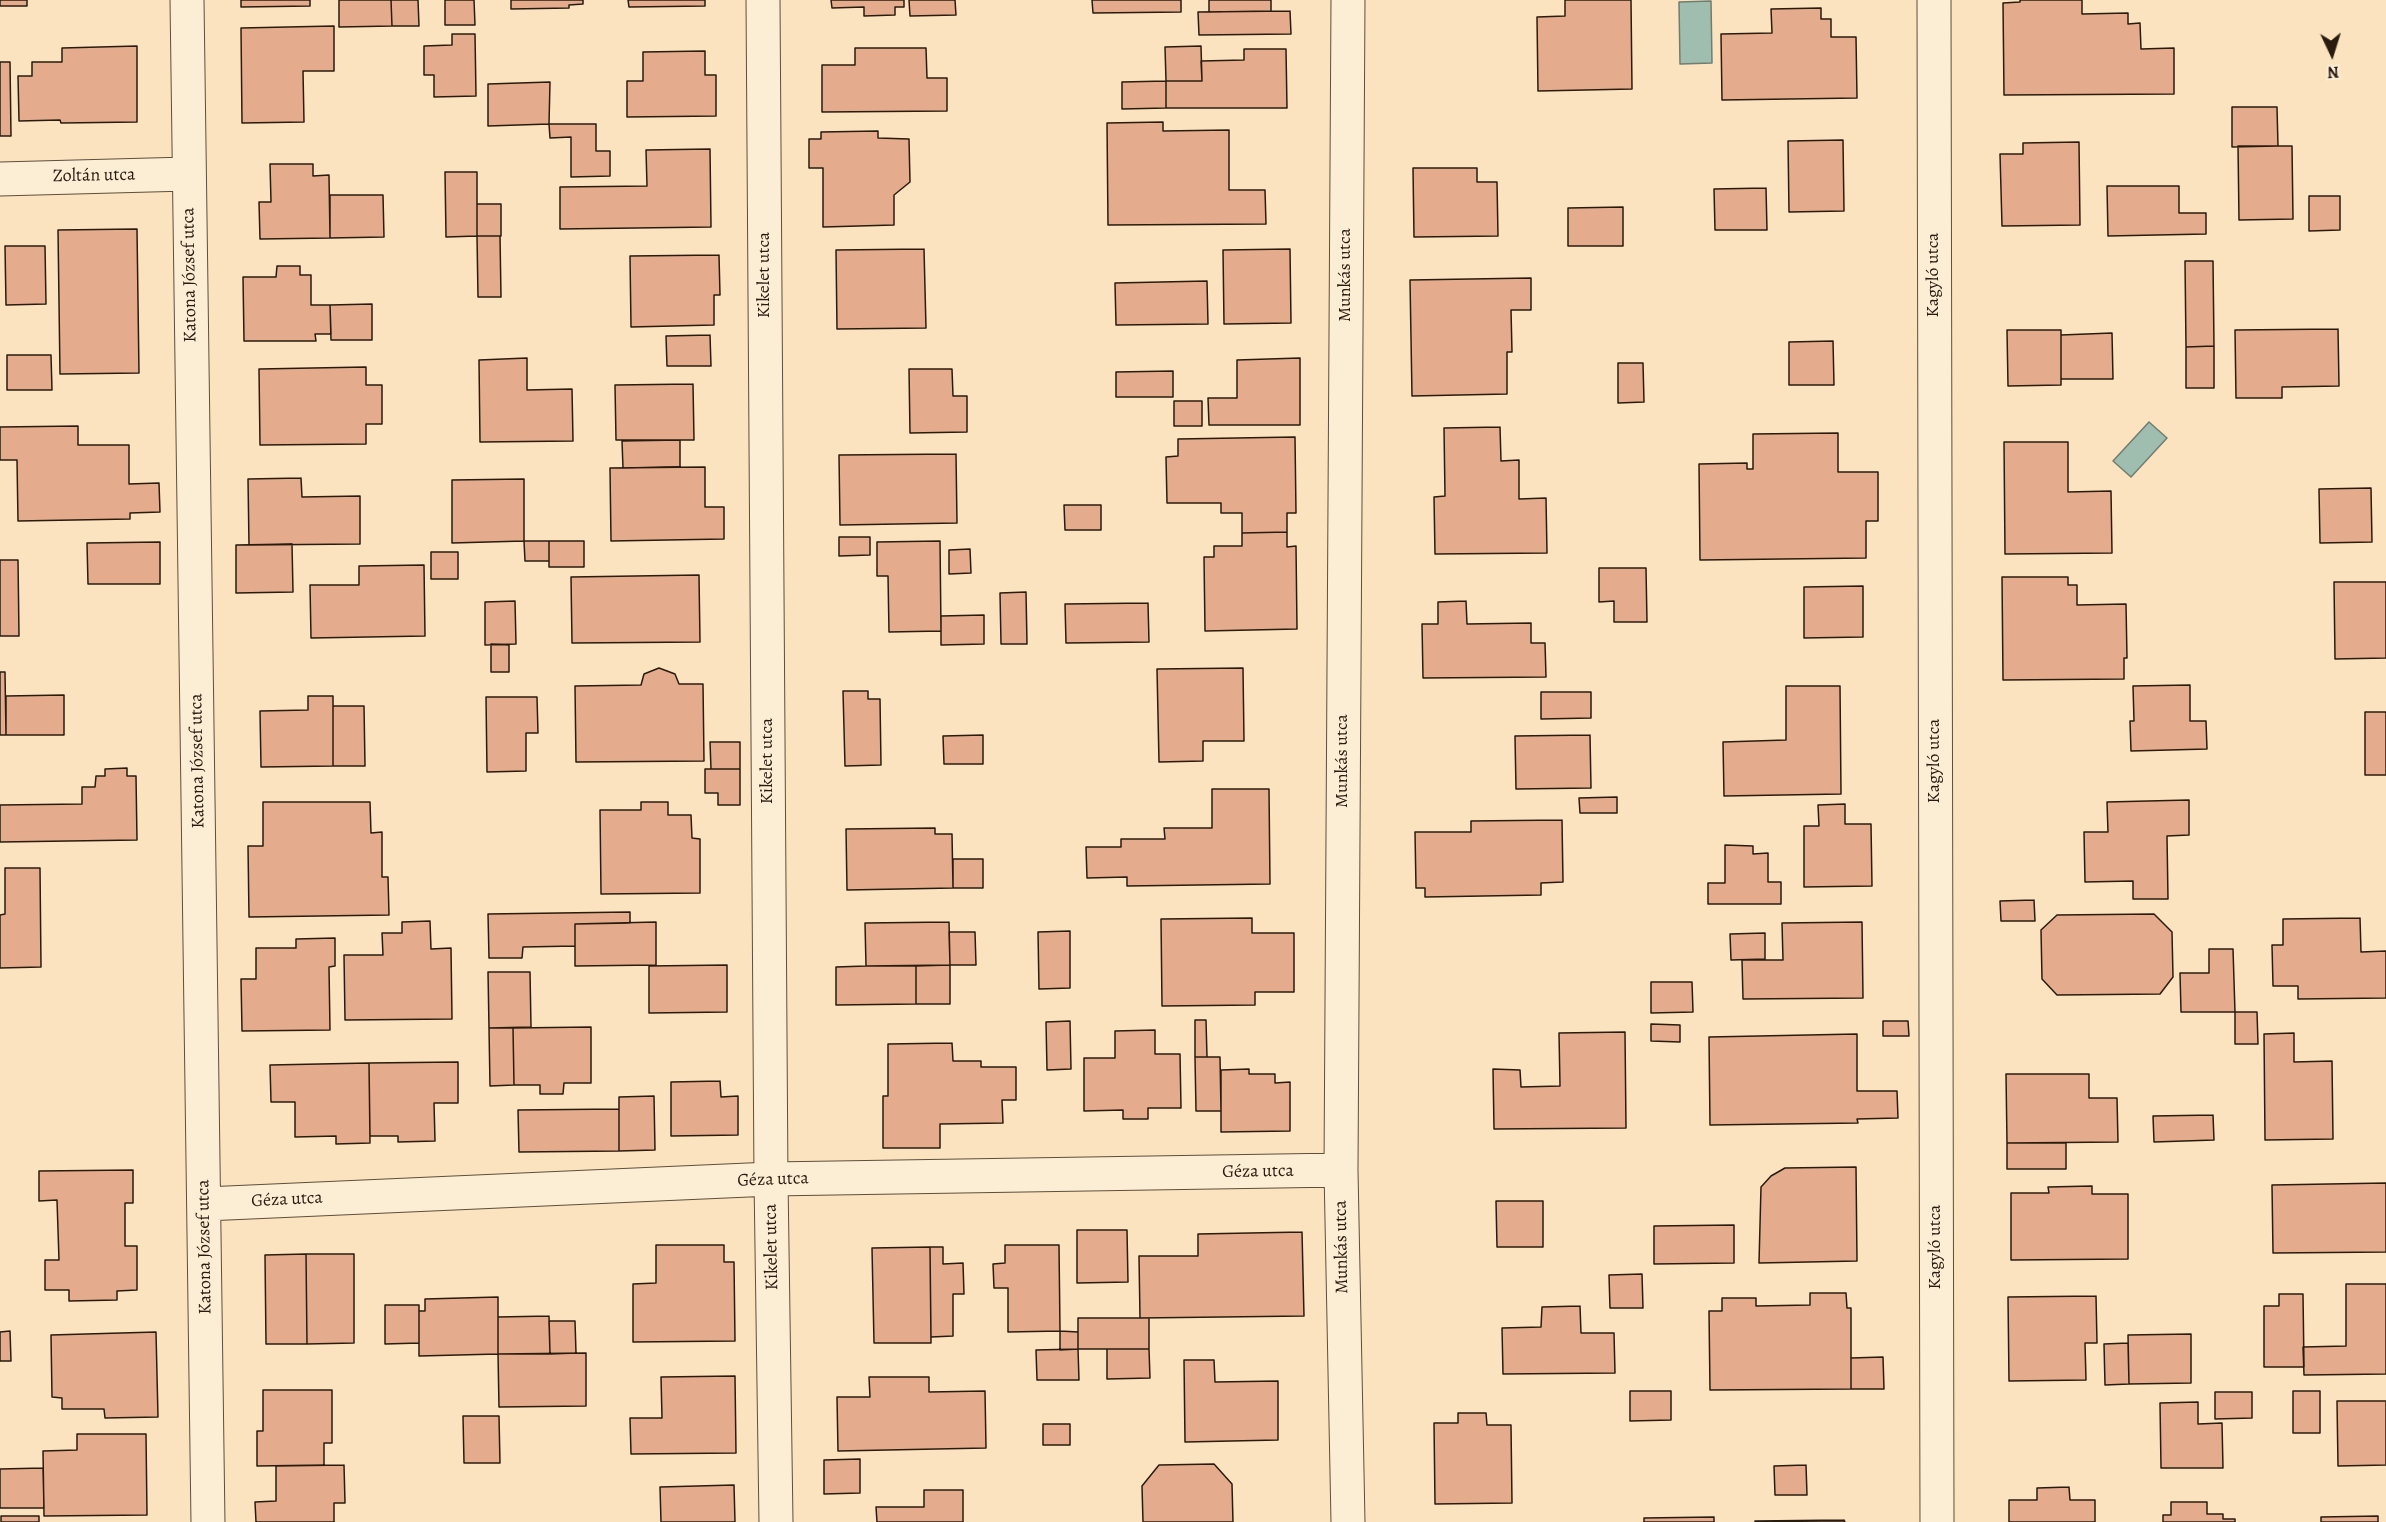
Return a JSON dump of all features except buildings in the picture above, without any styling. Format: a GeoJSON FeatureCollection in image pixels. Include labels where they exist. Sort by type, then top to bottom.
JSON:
{"type":"FeatureCollection","features":[{"type":"Feature","properties":{"kind":"street","name":"Katona József utca"},"geometry":{"type":"LineString","coordinates":[[187,0],[208,1522]]}},
{"type":"Feature","properties":{"kind":"street","name":"Kikelet utca"},"geometry":{"type":"LineString","coordinates":[[763,0],[771,1179],[777,1522]]}},
{"type":"Feature","properties":{"kind":"street","name":"Munkás utca"},"geometry":{"type":"LineString","coordinates":[[1348,0],[1341,1170],[1348,1522]]}},
{"type":"Feature","properties":{"kind":"street","name":"Kagyló utca"},"geometry":{"type":"LineString","coordinates":[[1934,0],[1937,1522]]}},
{"type":"Feature","properties":{"kind":"street","name":"Zoltán utca"},"geometry":{"type":"LineString","coordinates":[[0,179],[188,174]]}},
{"type":"Feature","properties":{"kind":"street","name":"Géza utca"},"geometry":{"type":"LineString","coordinates":[[205,1204],[771,1179],[1341,1170]]}},
{"type":"Feature","properties":{"kind":"shaded area"},"geometry":{"type":"Polygon","coordinates":[[[1711,1],[1712,63],[1680,64],[1679,2],[1711,1]]]}},
{"type":"Feature","properties":{"kind":"shaded area"},"geometry":{"type":"Polygon","coordinates":[[[2149,422],[2167,438],[2131,477],[2113,461],[2149,422]]]}}]}
